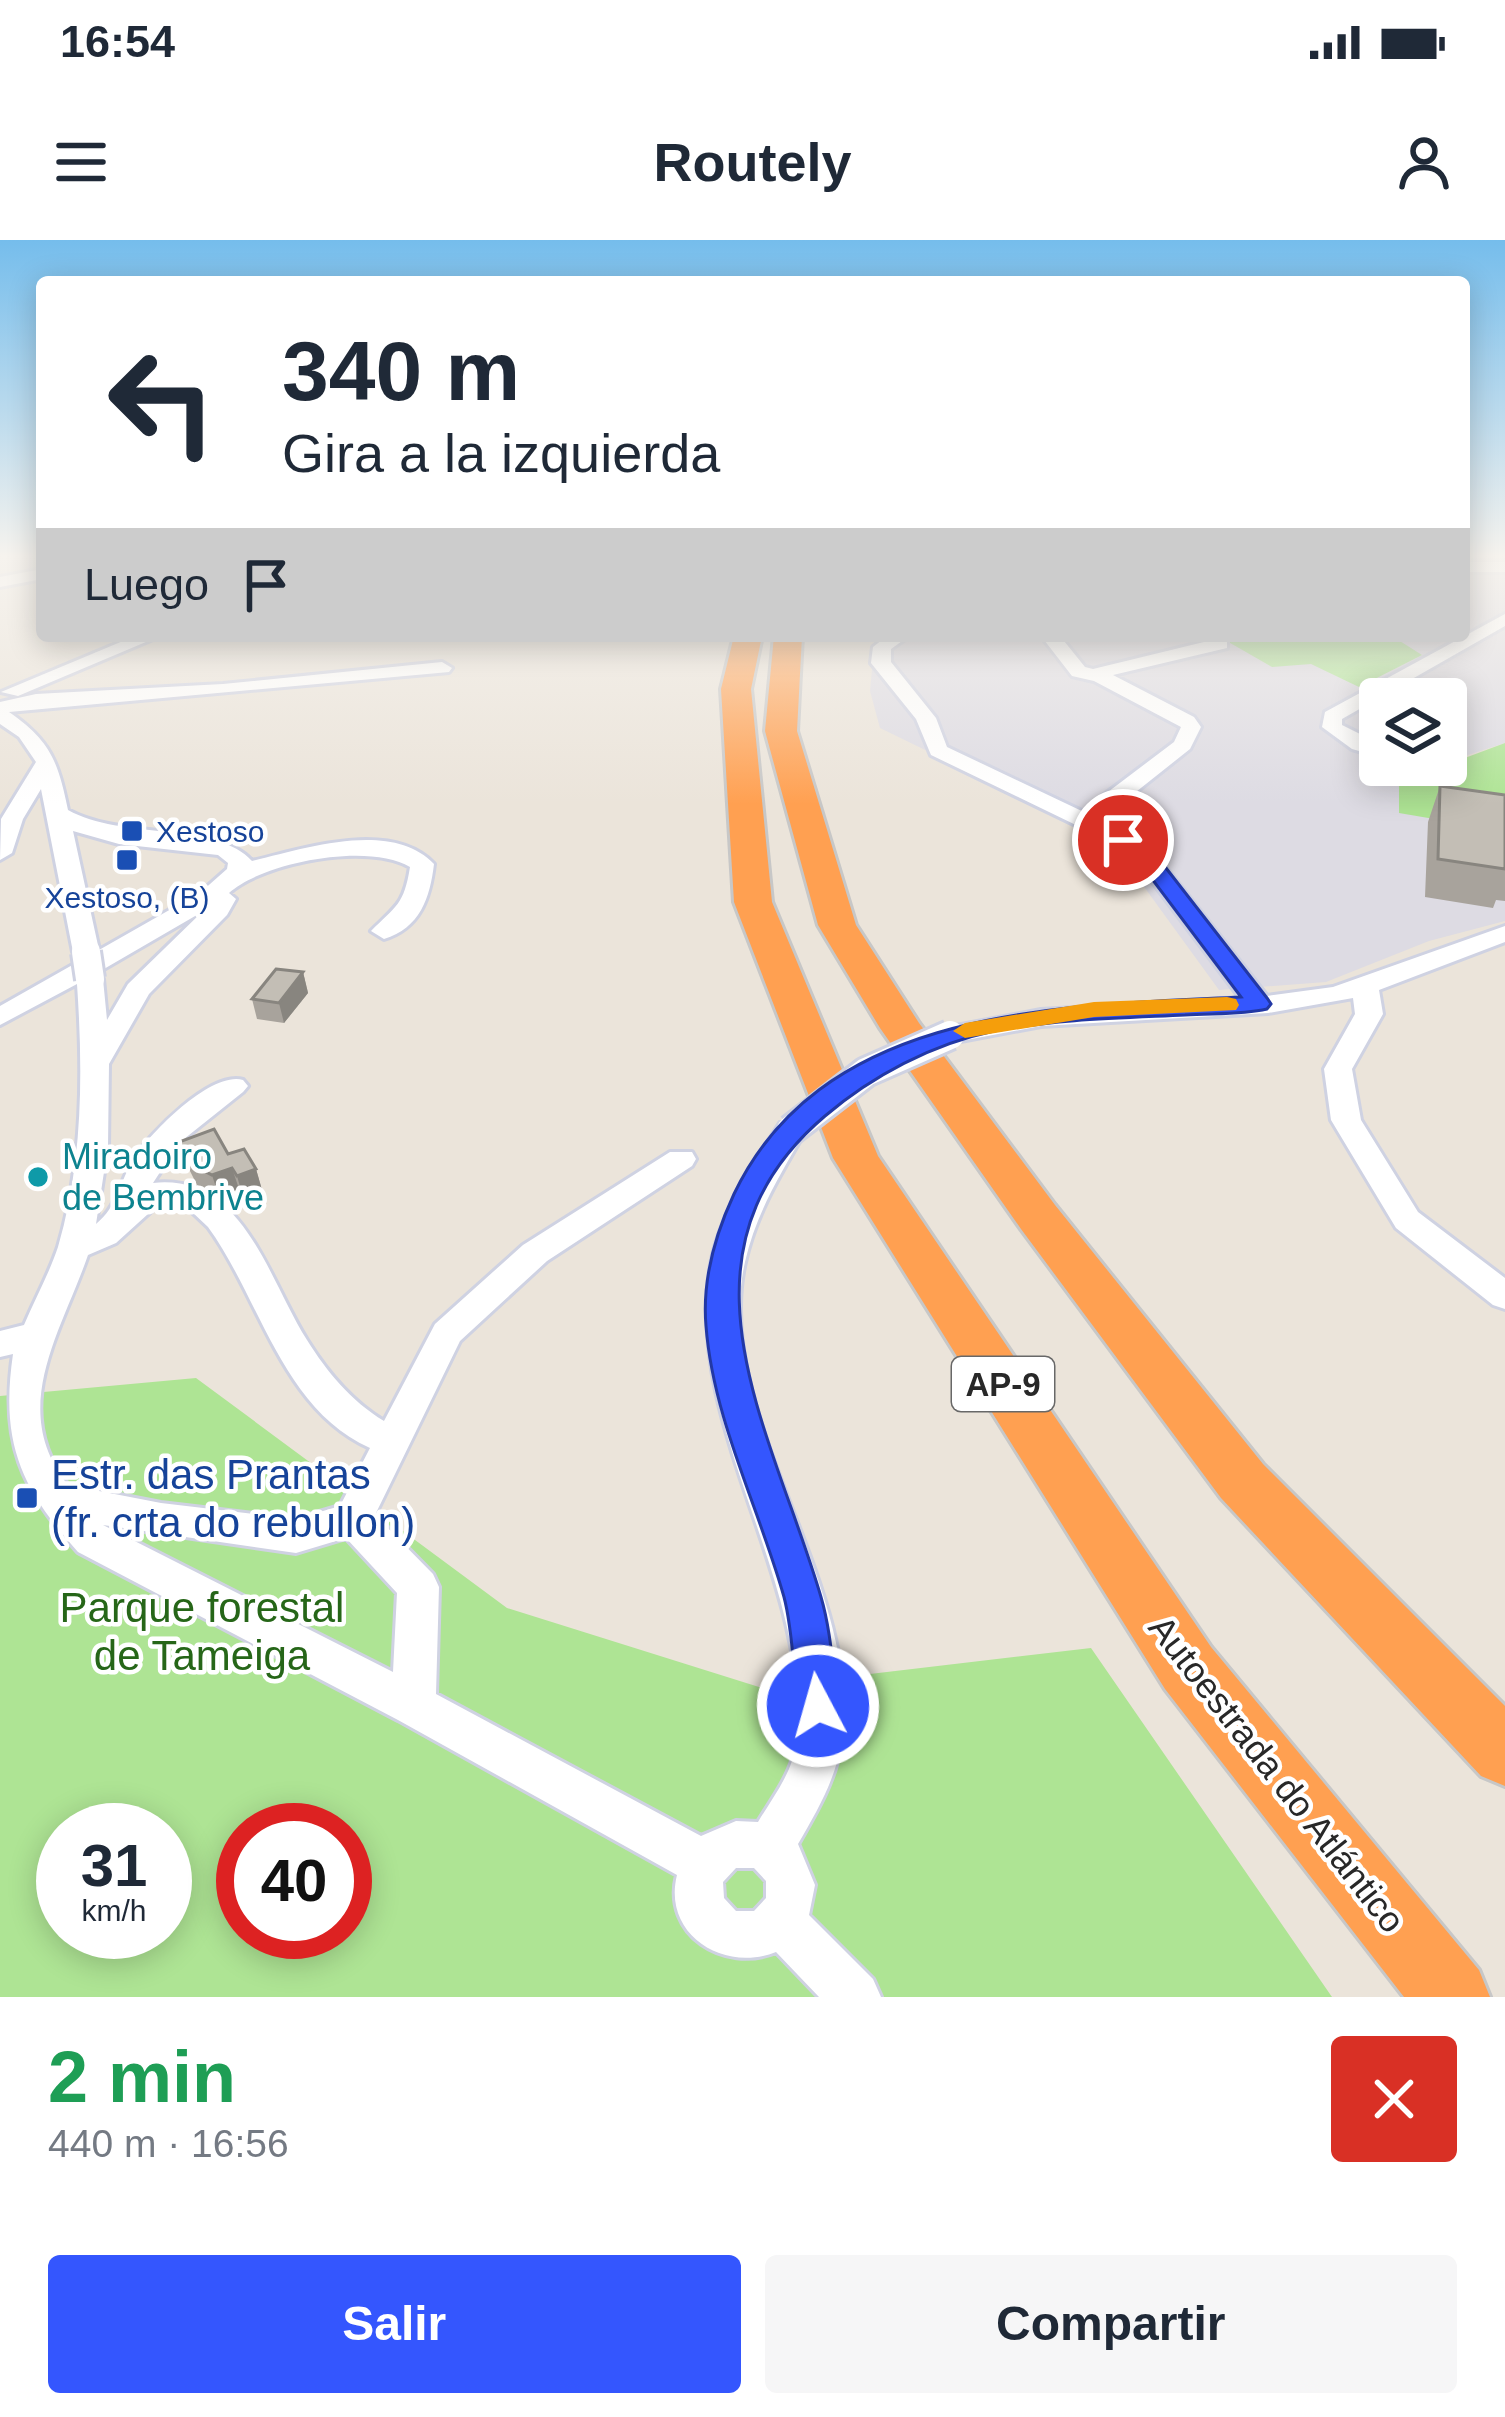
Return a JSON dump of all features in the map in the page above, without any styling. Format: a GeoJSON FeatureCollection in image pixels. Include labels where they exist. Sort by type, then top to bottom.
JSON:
{"type":"FeatureCollection","features":[{"type":"Feature","properties":{"kind":"highway"},"geometry":{"type":"LineString","coordinates":[[788,642],[781,731],[837,926],[901,1028],[1038,1217],[1242,1481],[1505,1754]]}},
{"type":"Feature","properties":{"kind":"highway","name":"Autoestrada do Atlántico"},"geometry":{"type":"LineString","coordinates":[[734,662],[753,902],[856,1158],[1188,1669],[1451,1997]]}},
{"type":"Feature","properties":{"kind":"street"},"geometry":{"type":"LineString","coordinates":[[0,697],[136,642]]}},
{"type":"Feature","properties":{"kind":"street"},"geometry":{"type":"LineString","coordinates":[[890,642],[882,647],[881,663],[926,718],[938,751],[1123,840],[1144,855],[1258,1004]]}},
{"type":"Feature","properties":{"kind":"street"},"geometry":{"type":"LineString","coordinates":[[1055,642],[1079,672],[1100,676],[1191,727],[1183,746],[1104,806],[1131,834],[1123,840]]}},
{"type":"Feature","properties":{"kind":"street"},"geometry":{"type":"LineString","coordinates":[[1100,676],[1108,668],[1220,644],[1216,642]]}},
{"type":"Feature","properties":{"kind":"street"},"geometry":{"type":"LineString","coordinates":[[1399,678],[1464,642]]}},
{"type":"Feature","properties":{"kind":"street"},"geometry":{"type":"LineString","coordinates":[[0,711],[36,700],[223,690],[442,668]]}},
{"type":"Feature","properties":{"kind":"street"},"geometry":{"type":"LineString","coordinates":[[1359,700],[1331,716],[1332,727],[1359,745]]}},
{"type":"Feature","properties":{"kind":"street"},"geometry":{"type":"LineString","coordinates":[[0,711],[26,733],[47,762],[88,965],[96,1062],[83,1209],[75,1247],[18,1339],[17,1414],[28,1462],[92,1540],[414,1705],[706,1865]]}},
{"type":"Feature","properties":{"kind":"street"},"geometry":{"type":"LineString","coordinates":[[0,853],[12,819],[47,762]]}},
{"type":"Feature","properties":{"kind":"street"},"geometry":{"type":"LineString","coordinates":[[62,838],[195,844],[226,850],[240,861],[218,910],[138,990],[96,1062]]}},
{"type":"Feature","properties":{"kind":"street"},"geometry":{"type":"LineString","coordinates":[[62,838],[100,839]]}},
{"type":"Feature","properties":{"kind":"street"},"geometry":{"type":"LineString","coordinates":[[0,1018],[210,897],[236,875],[336,850],[406,854],[422,864],[418,901],[406,917],[384,931]]}},
{"type":"Feature","properties":{"kind":"street"},"geometry":{"type":"LineString","coordinates":[[768,1849],[798,1800],[819,1741],[816,1670],[804,1602],[746,1433],[721,1323],[733,1228],[757,1176],[791,1130],[866,1072],[950,1035],[1059,1013],[1317,998],[1365,986],[1453,947],[1505,934]]}},
{"type":"Feature","properties":{"kind":"street"},"geometry":{"type":"LineString","coordinates":[[1365,986],[1370,1014],[1338,1069],[1346,1120],[1407,1220],[1505,1296]]}},
{"type":"Feature","properties":{"kind":"street"},"geometry":{"type":"LineString","coordinates":[[132,1204],[137,1171],[160,1144],[233,1086]]}},
{"type":"Feature","properties":{"kind":"street"},"geometry":{"type":"LineString","coordinates":[[53,1498],[161,1520],[296,1536],[353,1519],[447,1333],[535,1252],[681,1160]]}},
{"type":"Feature","properties":{"kind":"street"},"geometry":{"type":"LineString","coordinates":[[75,1247],[104,1237],[132,1204],[153,1193],[174,1191],[198,1197],[237,1240],[285,1336],[327,1397],[392,1441]]}},
{"type":"Feature","properties":{"kind":"street"},"geometry":{"type":"LineString","coordinates":[[353,1519],[418,1587],[414,1705]]}},
{"type":"Feature","properties":{"kind":"street"},"geometry":{"type":"LineString","coordinates":[[739,1844],[768,1849],[780,1860],[791,1889],[780,1921],[755,1937],[726,1934],[714,1926],[699,1900],[706,1865],[724,1848],[739,1844]]}},
{"type":"Feature","properties":{"kind":"street"},"geometry":{"type":"LineString","coordinates":[[780,1921],[855,1997]]}},
{"type":"Feature","properties":{"kind":"shaded area"},"geometry":{"type":"Polygon","coordinates":[[[1505,640],[1505,743],[1467,755],[1467,678],[1359,678],[1359,786],[1420,786],[1505,831],[1505,921],[1429,941],[1326,982],[1219,990],[1110,840],[880,728],[870,691],[874,642],[1505,640]]]}},
{"type":"Feature","properties":{"kind":"green space"},"geometry":{"type":"Polygon","coordinates":[[[1228,642],[1401,642],[1422,655],[1377,678],[1359,678],[1359,687],[1311,664],[1272,667],[1228,642]]]}},
{"type":"Feature","properties":{"kind":"green space"},"geometry":{"type":"Polygon","coordinates":[[[1505,743],[1505,831],[1399,813],[1399,786],[1467,786],[1467,757],[1505,743]]]}},
{"type":"Feature","properties":{"kind":"green space","name":"Parque forestal de Tameiga"},"geometry":{"type":"Polygon","coordinates":[[[196,1378],[507,1608],[759,1687],[1091,1648],[1332,1997],[0,1997],[0,1396],[196,1378]]]}},
{"type":"Feature","properties":{"kind":"building"},"geometry":{"type":"Polygon","coordinates":[[[1440,786],[1505,795],[1505,869],[1438,859],[1440,786]]]}},
{"type":"Feature","properties":{"kind":"building"},"geometry":{"type":"Polygon","coordinates":[[[276,969],[303,972],[279,1003],[252,999],[276,969]]]}},
{"type":"Feature","properties":{"kind":"building"},"geometry":{"type":"Polygon","coordinates":[[[214,1129],[228,1154],[244,1149],[256,1169],[237,1176],[232,1168],[212,1175],[191,1164],[179,1142],[214,1129]]]}},
{"type":"Feature","properties":{"kind":"slow traffic"},"geometry":{"type":"LineString","coordinates":[[965,1031],[1094,1010],[1227,1005]]}},
{"type":"Feature","properties":{"kind":"place","name":"Xestoso"},"geometry":{"type":"Point","coordinates":[132,831]}},
{"type":"Feature","properties":{"kind":"place","name":"Xestoso, (B)"},"geometry":{"type":"Point","coordinates":[127,860]}},
{"type":"Feature","properties":{"kind":"place","name":"Miradoiro de Bembrive"},"geometry":{"type":"Point","coordinates":[38,1177]}},
{"type":"Feature","properties":{"kind":"place","name":"Estr. das Prantas (fr. crta do rebullon)"},"geometry":{"type":"Point","coordinates":[27,1498]}},
{"type":"Feature","properties":{"kind":"route"},"geometry":{"type":"LineString","coordinates":[[818,1706],[804,1602],[729,1375],[721,1323],[733,1228],[757,1176],[791,1130],[843,1087],[918,1046],[986,1025],[1059,1013],[1258,1004],[1144,855],[1123,840]]}}]}
